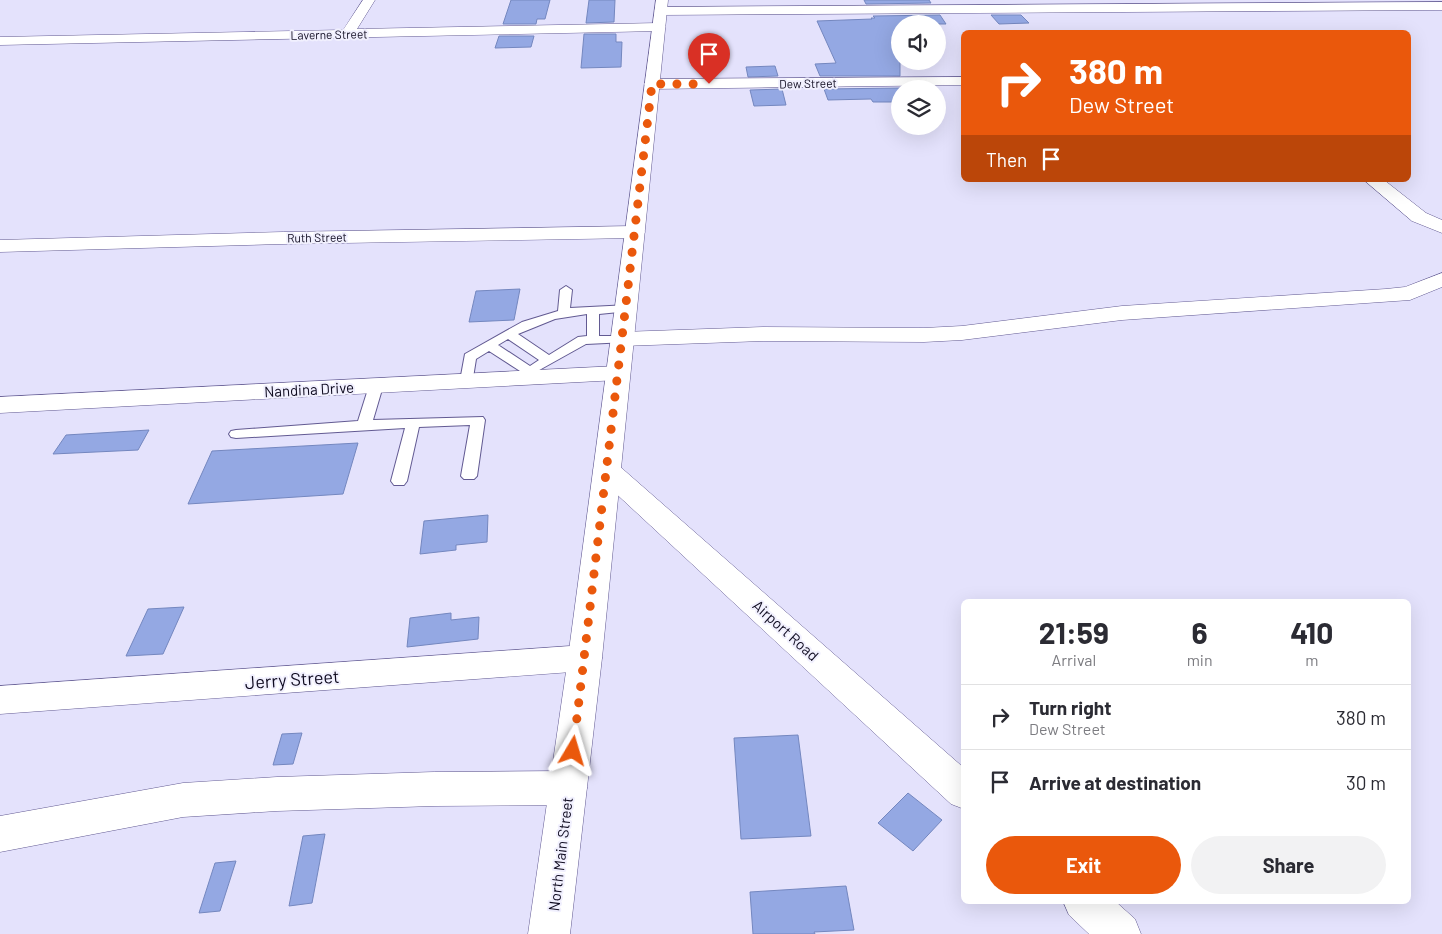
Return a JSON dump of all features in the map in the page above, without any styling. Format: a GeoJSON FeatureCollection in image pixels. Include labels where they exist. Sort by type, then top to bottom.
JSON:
{"type":"FeatureCollection","features":[{"type":"Feature","properties":{"kind":"street"},"geometry":{"type":"LineString","coordinates":[[348,33],[369,0]]}},
{"type":"Feature","properties":{"kind":"street","name":"Laverne Street"},"geometry":{"type":"LineString","coordinates":[[0,41],[348,33],[660,13],[1442,6]]}},
{"type":"Feature","properties":{"kind":"street","name":"North Main Street"},"geometry":{"type":"LineString","coordinates":[[549,934],[585,658],[660,13]]}},
{"type":"Feature","properties":{"kind":"street","name":"Dew Street"},"geometry":{"type":"LineString","coordinates":[[652,84],[961,81]]}},
{"type":"Feature","properties":{"kind":"street"},"geometry":{"type":"LineString","coordinates":[[1375,182],[1419,217],[1442,227]]}},
{"type":"Feature","properties":{"kind":"street","name":"Ruth Street"},"geometry":{"type":"LineString","coordinates":[[0,246],[283,238],[635,232]]}},
{"type":"Feature","properties":{"kind":"street"},"geometry":{"type":"LineString","coordinates":[[622,339],[763,334],[924,335],[962,333],[1122,313],[1238,304],[1386,296],[1410,293],[1442,279]]}},
{"type":"Feature","properties":{"kind":"street","name":"Nandina Drive"},"geometry":{"type":"LineString","coordinates":[[0,406],[466,381],[522,375],[618,374]]}},
{"type":"Feature","properties":{"kind":"street","name":"Airport Road"},"geometry":{"type":"LineString","coordinates":[[607,470],[961,789]]}},
{"type":"Feature","properties":{"kind":"street","name":"Jerry Street"},"geometry":{"type":"LineString","coordinates":[[0,700],[585,658]]}},
{"type":"Feature","properties":{"kind":"street"},"geometry":{"type":"LineString","coordinates":[[0,834],[183,800],[277,794],[434,788],[568,788]]}},
{"type":"Feature","properties":{"kind":"street"},"geometry":{"type":"LineString","coordinates":[[1087,904],[1120,934]]}},
{"type":"Feature","properties":{"kind":"lane"},"geometry":{"type":"LineString","coordinates":[[564,313],[566,290]]}},
{"type":"Feature","properties":{"kind":"lane"},"geometry":{"type":"LineString","coordinates":[[466,381],[470,357],[488,345],[541,319],[564,313],[625,308]]}},
{"type":"Feature","properties":{"kind":"lane"},"geometry":{"type":"LineString","coordinates":[[593,340],[594,311]]}},
{"type":"Feature","properties":{"kind":"lane"},"geometry":{"type":"LineString","coordinates":[[509,334],[548,360]]}},
{"type":"Feature","properties":{"kind":"lane"},"geometry":{"type":"LineString","coordinates":[[488,345],[522,375],[583,340],[622,339]]}},
{"type":"Feature","properties":{"kind":"lane"},"geometry":{"type":"LineString","coordinates":[[364,425],[376,386]]}},
{"type":"Feature","properties":{"kind":"lane"},"geometry":{"type":"LineString","coordinates":[[236,434],[364,425],[478,420],[469,476]]}},
{"type":"Feature","properties":{"kind":"lane"},"geometry":{"type":"LineString","coordinates":[[399,481],[413,423]]}},
{"type":"Feature","properties":{"kind":"building"},"geometry":{"type":"Polygon","coordinates":[[[511,0],[550,0],[545,19],[537,19],[536,24],[503,24],[511,0]]]}},
{"type":"Feature","properties":{"kind":"building"},"geometry":{"type":"Polygon","coordinates":[[[589,0],[615,0],[614,22],[586,23],[589,0]]]}},
{"type":"Feature","properties":{"kind":"building"},"geometry":{"type":"Polygon","coordinates":[[[864,0],[929,0],[931,3],[866,4],[864,0]]]}},
{"type":"Feature","properties":{"kind":"building"},"geometry":{"type":"Polygon","coordinates":[[[991,15],[1021,15],[1029,23],[999,24],[991,15]]]}},
{"type":"Feature","properties":{"kind":"building"},"geometry":{"type":"Polygon","coordinates":[[[873,16],[891,16],[891,70],[900,70],[900,76],[820,76],[815,64],[836,63],[817,21],[872,19],[875,18],[873,16]]]}},
{"type":"Feature","properties":{"kind":"building"},"geometry":{"type":"Polygon","coordinates":[[[584,34],[616,34],[616,42],[622,42],[621,67],[581,68],[584,34]]]}},
{"type":"Feature","properties":{"kind":"building"},"geometry":{"type":"Polygon","coordinates":[[[499,36],[534,36],[531,47],[495,48],[499,36]]]}},
{"type":"Feature","properties":{"kind":"building"},"geometry":{"type":"Polygon","coordinates":[[[775,66],[778,76],[748,77],[746,67],[775,66]]]}},
{"type":"Feature","properties":{"kind":"building"},"geometry":{"type":"Polygon","coordinates":[[[891,88],[891,102],[873,102],[871,99],[828,100],[824,89],[891,88]]]}},
{"type":"Feature","properties":{"kind":"building"},"geometry":{"type":"Polygon","coordinates":[[[782,89],[786,105],[754,106],[750,90],[782,89]]]}},
{"type":"Feature","properties":{"kind":"building"},"geometry":{"type":"Polygon","coordinates":[[[520,289],[514,320],[469,322],[476,291],[520,289]]]}},
{"type":"Feature","properties":{"kind":"building"},"geometry":{"type":"Polygon","coordinates":[[[149,430],[138,450],[53,454],[66,435],[149,430]]]}},
{"type":"Feature","properties":{"kind":"building"},"geometry":{"type":"Polygon","coordinates":[[[358,443],[343,494],[188,504],[212,451],[358,443]]]}},
{"type":"Feature","properties":{"kind":"building"},"geometry":{"type":"Polygon","coordinates":[[[488,515],[487,542],[456,545],[456,550],[420,554],[424,521],[488,515]]]}},
{"type":"Feature","properties":{"kind":"building"},"geometry":{"type":"Polygon","coordinates":[[[184,607],[163,654],[126,656],[148,609],[184,607]]]}},
{"type":"Feature","properties":{"kind":"building"},"geometry":{"type":"Polygon","coordinates":[[[451,613],[451,620],[479,617],[478,639],[407,647],[410,618],[451,613]]]}},
{"type":"Feature","properties":{"kind":"building"},"geometry":{"type":"Polygon","coordinates":[[[302,733],[293,764],[273,765],[282,734],[302,733]]]}},
{"type":"Feature","properties":{"kind":"building"},"geometry":{"type":"Polygon","coordinates":[[[798,735],[811,836],[741,839],[734,738],[798,735]]]}},
{"type":"Feature","properties":{"kind":"building"},"geometry":{"type":"Polygon","coordinates":[[[908,793],[942,820],[913,851],[878,823],[908,793]]]}},
{"type":"Feature","properties":{"kind":"building"},"geometry":{"type":"Polygon","coordinates":[[[325,834],[312,903],[289,906],[303,836],[325,834]]]}},
{"type":"Feature","properties":{"kind":"building"},"geometry":{"type":"Polygon","coordinates":[[[236,861],[220,911],[199,913],[215,863],[236,861]]]}},
{"type":"Feature","properties":{"kind":"building"},"geometry":{"type":"Polygon","coordinates":[[[846,886],[854,930],[814,932],[815,934],[753,934],[750,892],[846,886]]]}},
{"type":"Feature","properties":{"kind":"route"},"geometry":{"type":"LineString","coordinates":[[573,751],[652,84],[709,84]]}}]}
